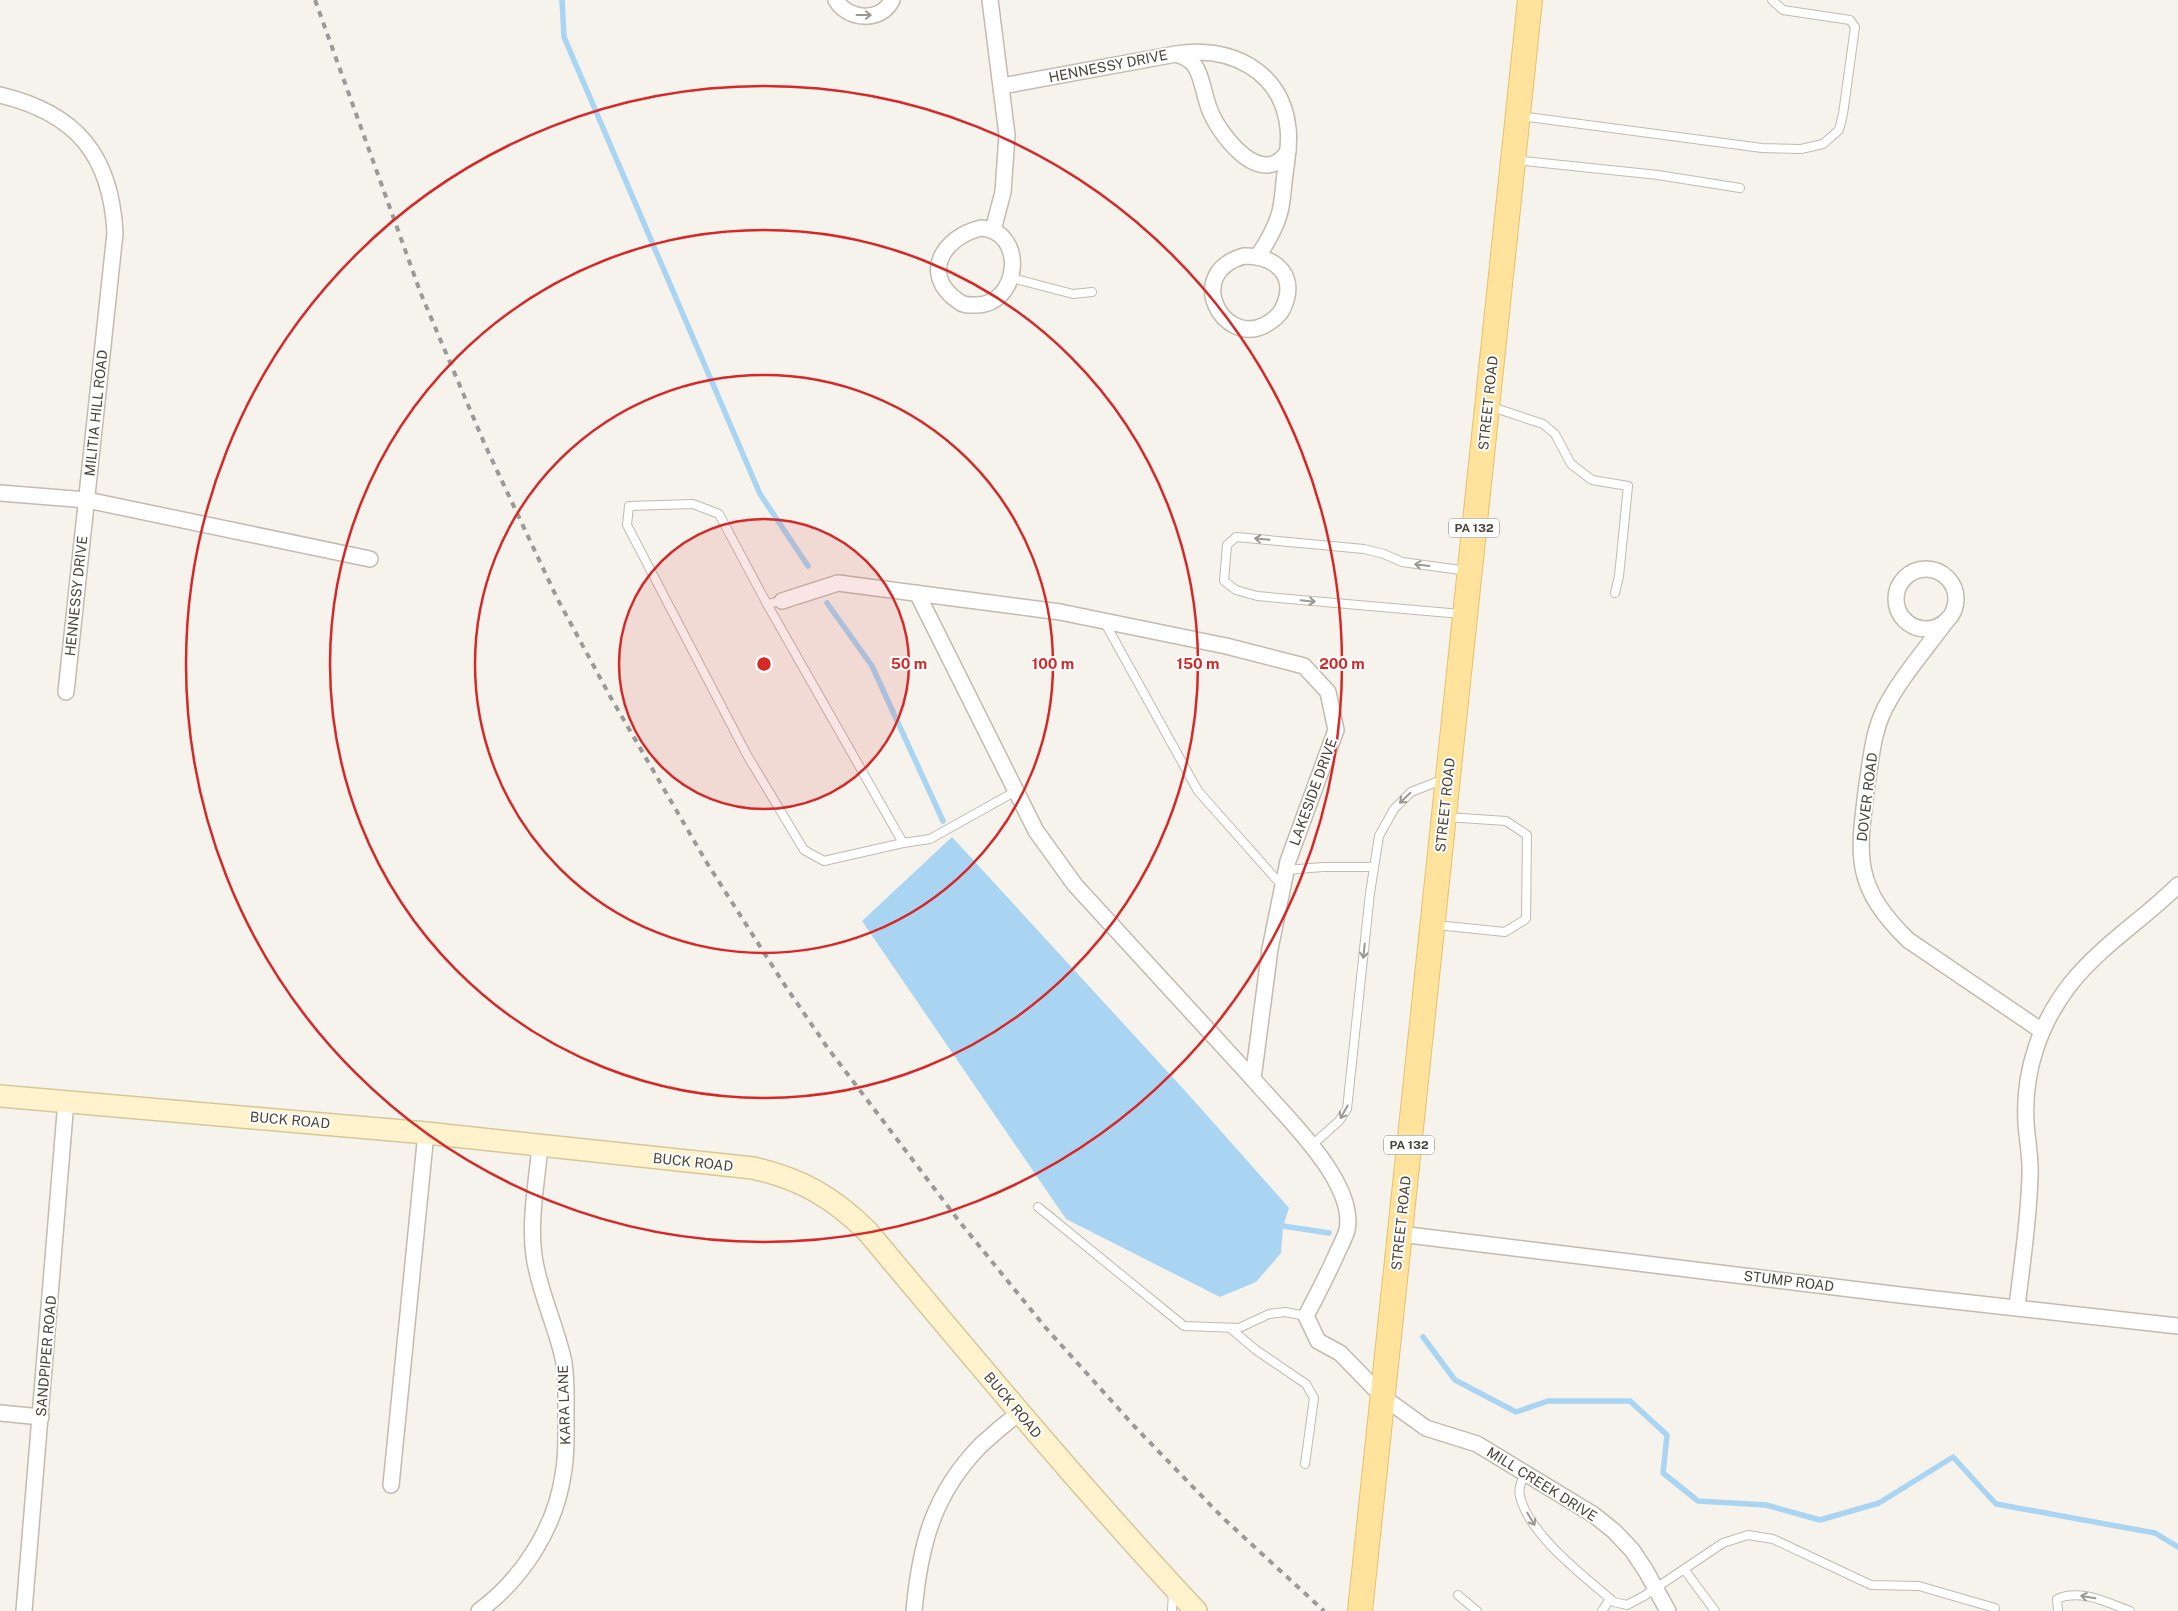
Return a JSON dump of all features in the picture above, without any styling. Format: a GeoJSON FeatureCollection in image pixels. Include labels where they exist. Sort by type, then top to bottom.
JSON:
{"type":"FeatureCollection","features":[{"type":"Feature","properties":{"kind":"main road","name":"STREET ROAD"},"geometry":{"type":"LineString","coordinates":[[1360,1611],[1530,0]]}},
{"type":"Feature","properties":{"kind":"street"},"geometry":{"type":"LineString","coordinates":[[836,0],[848,13],[861,16],[883,11],[892,0]]}},
{"type":"Feature","properties":{"kind":"street"},"geometry":{"type":"LineString","coordinates":[[990,0],[1002,86],[1007,153],[1003,192],[993,230]]}},
{"type":"Feature","properties":{"kind":"street"},"geometry":{"type":"LineString","coordinates":[[1176,54],[1195,50],[1220,53],[1238,59],[1254,69],[1277,93],[1284,110],[1288,128],[1288,151],[1280,215],[1258,256]]}},
{"type":"Feature","properties":{"kind":"street","name":"HENNESSY DRIVE"},"geometry":{"type":"LineString","coordinates":[[1002,86],[1176,54],[1185,57],[1193,63],[1199,73],[1203,94],[1212,115],[1232,144],[1244,156],[1260,165],[1273,165],[1282,160],[1288,151]]}},
{"type":"Feature","properties":{"kind":"street","name":"MILITIA HILL ROAD"},"geometry":{"type":"LineString","coordinates":[[0,95],[43,108],[67,124],[93,153],[106,178],[113,206],[115,233],[87,500]]}},
{"type":"Feature","properties":{"kind":"street"},"geometry":{"type":"LineString","coordinates":[[981,228],[993,230],[1004,239],[1011,250],[1014,264],[1012,278],[1004,291],[994,300],[980,305],[960,303],[951,296],[942,284],[938,262],[944,251],[956,238],[968,231],[981,228]]}},
{"type":"Feature","properties":{"kind":"street"},"geometry":{"type":"LineString","coordinates":[[1244,256],[1258,256],[1276,263],[1282,270],[1287,282],[1287,296],[1281,311],[1273,321],[1261,327],[1248,329],[1236,326],[1225,319],[1218,311],[1213,300],[1212,288],[1217,273],[1228,262],[1244,256]]}},
{"type":"Feature","properties":{"kind":"street"},"geometry":{"type":"LineString","coordinates":[[0,494],[87,500],[370,559]]}},
{"type":"Feature","properties":{"kind":"street","name":"HENNESSY DRIVE"},"geometry":{"type":"LineString","coordinates":[[66,692],[87,500]]}},
{"type":"Feature","properties":{"kind":"street","name":"LAKESIDE DRIVE"},"geometry":{"type":"LineString","coordinates":[[774,602],[838,583],[1060,612],[1226,646],[1304,666],[1328,692],[1336,730],[1286,870],[1270,949],[1253,1079]]}},
{"type":"Feature","properties":{"kind":"street"},"geometry":{"type":"LineString","coordinates":[[917,593],[1036,831],[1075,885],[1253,1079],[1326,1164],[1339,1185],[1348,1211],[1347,1230],[1328,1276],[1306,1316],[1318,1341],[1340,1353],[1383,1397]]}},
{"type":"Feature","properties":{"kind":"street","name":"DOVER ROAD"},"geometry":{"type":"LineString","coordinates":[[1947,620],[1893,694],[1876,730],[1860,843],[1861,862],[1866,882],[1879,908],[1908,940],[2042,1030]]}},
{"type":"Feature","properties":{"kind":"street"},"geometry":{"type":"LineString","coordinates":[[2017,1307],[2029,1206],[2031,1169],[2025,1106],[2027,1080],[2042,1030],[2072,983],[2098,952],[2150,911],[2178,885]]}},
{"type":"Feature","properties":{"kind":"street","name":"BUCK ROAD"},"geometry":{"type":"LineString","coordinates":[[0,1096],[426,1133],[753,1168],[779,1174],[804,1184],[827,1197],[849,1213],[868,1232],[1019,1413],[1196,1611]]}},
{"type":"Feature","properties":{"kind":"street","name":"SANDPIPER ROAD"},"geometry":{"type":"LineString","coordinates":[[24,1611],[66,1101]]}},
{"type":"Feature","properties":{"kind":"street"},"geometry":{"type":"LineString","coordinates":[[391,1485],[426,1133]]}},
{"type":"Feature","properties":{"kind":"street","name":"KARA LANE"},"geometry":{"type":"LineString","coordinates":[[479,1611],[493,1601],[513,1581],[530,1558],[553,1511],[563,1477],[566,1449],[566,1384],[563,1360],[557,1335],[538,1281],[534,1253],[533,1226],[540,1146]]}},
{"type":"Feature","properties":{"kind":"street","name":"STUMP ROAD"},"geometry":{"type":"LineString","coordinates":[[1400,1234],[1645,1265],[2178,1326]]}},
{"type":"Feature","properties":{"kind":"street","name":"MILL CREEK DRIVE"},"geometry":{"type":"LineString","coordinates":[[1383,1397],[1426,1428],[1477,1444],[1594,1515],[1614,1531],[1632,1550],[1668,1611]]}},
{"type":"Feature","properties":{"kind":"street"},"geometry":{"type":"LineString","coordinates":[[0,1413],[41,1417]]}},
{"type":"Feature","properties":{"kind":"street"},"geometry":{"type":"LineString","coordinates":[[914,1611],[922,1550],[931,1520],[944,1493],[961,1468],[981,1445],[1019,1413]]}},
{"type":"Feature","properties":{"kind":"lane"},"geometry":{"type":"LineString","coordinates":[[1518,115],[1762,148],[1801,149],[1823,144],[1839,130],[1855,27],[1850,20],[1783,10],[1772,0]]}},
{"type":"Feature","properties":{"kind":"lane"},"geometry":{"type":"LineString","coordinates":[[1513,160],[1658,175],[1740,188]]}},
{"type":"Feature","properties":{"kind":"lane"},"geometry":{"type":"LineString","coordinates":[[1012,278],[1073,294],[1092,292]]}},
{"type":"Feature","properties":{"kind":"lane"},"geometry":{"type":"LineString","coordinates":[[1487,406],[1543,424],[1555,434],[1571,464],[1592,480],[1628,486],[1620,576],[1616,593]]}},
{"type":"Feature","properties":{"kind":"lane"},"geometry":{"type":"LineString","coordinates":[[903,843],[774,602],[719,514],[693,504],[629,506],[627,526],[748,755],[804,850],[824,860],[930,839],[1016,791]]}},
{"type":"Feature","properties":{"kind":"lane"},"geometry":{"type":"LineString","coordinates":[[1465,615],[1257,596],[1236,590],[1224,581],[1227,545],[1236,537],[1364,549],[1384,554],[1402,562],[1470,571]]}},
{"type":"Feature","properties":{"kind":"lane"},"geometry":{"type":"LineString","coordinates":[[1104,621],[1198,791],[1283,887]]}},
{"type":"Feature","properties":{"kind":"lane"},"geometry":{"type":"LineString","coordinates":[[1311,1146],[1338,1121],[1347,1109],[1379,836],[1394,809],[1411,792],[1448,777]]}},
{"type":"Feature","properties":{"kind":"lane"},"geometry":{"type":"LineString","coordinates":[[1432,925],[1505,932],[1526,919],[1527,835],[1506,821],[1444,816]]}},
{"type":"Feature","properties":{"kind":"lane"},"geometry":{"type":"LineString","coordinates":[[1286,870],[1323,867],[1374,867]]}},
{"type":"Feature","properties":{"kind":"lane"},"geometry":{"type":"LineString","coordinates":[[1038,1207],[1184,1326],[1239,1328],[1269,1314],[1285,1312],[1306,1316]]}},
{"type":"Feature","properties":{"kind":"lane"},"geometry":{"type":"LineString","coordinates":[[1230,1328],[1256,1350],[1306,1384],[1314,1398],[1305,1464]]}},
{"type":"Feature","properties":{"kind":"lane"},"geometry":{"type":"LineString","coordinates":[[1525,1474],[1520,1485],[1520,1496],[1528,1514],[1544,1539],[1614,1602],[1627,1605],[1723,1543],[1748,1535],[1773,1539],[1872,1585],[1919,1586],[1995,1608]]}},
{"type":"Feature","properties":{"kind":"lane"},"geometry":{"type":"LineString","coordinates":[[1684,1569],[1715,1611]]}},
{"type":"Feature","properties":{"kind":"lane"},"geometry":{"type":"LineString","coordinates":[[1172,1611],[1173,1587]]}},
{"type":"Feature","properties":{"kind":"lane"},"geometry":{"type":"LineString","coordinates":[[1458,1595],[1477,1611]]}},
{"type":"Feature","properties":{"kind":"lane"},"geometry":{"type":"LineString","coordinates":[[2058,1611],[2057,1599],[2066,1595],[2092,1596],[2130,1611]]}},
{"type":"Feature","properties":{"kind":"lane"},"geometry":{"type":"LineString","coordinates":[[1602,1611],[1610,1599]]}},
{"type":"Feature","properties":{"kind":"water"},"geometry":{"type":"Polygon","coordinates":[[[952,837],[1188,1094],[1289,1208],[1283,1226],[1281,1253],[1256,1282],[1220,1297],[1066,1219],[862,921],[952,837]]]}},
{"type":"Feature","properties":{"kind":"waterway"},"geometry":{"type":"LineString","coordinates":[[562,0],[564,37],[760,494],[808,566]]}},
{"type":"Feature","properties":{"kind":"waterway"},"geometry":{"type":"LineString","coordinates":[[827,603],[872,666],[943,821]]}},
{"type":"Feature","properties":{"kind":"waterway"},"geometry":{"type":"LineString","coordinates":[[1283,1226],[1329,1233]]}},
{"type":"Feature","properties":{"kind":"waterway"},"geometry":{"type":"LineString","coordinates":[[1423,1337],[1455,1380],[1516,1412],[1548,1401],[1630,1401],[1667,1435],[1663,1473],[1698,1501],[1766,1505],[1820,1520],[1879,1503],[1953,1457],[1996,1504],[2155,1533],[2178,1547]]}},
{"type":"Feature","properties":{"kind":"railway"},"geometry":{"type":"LineString","coordinates":[[315,0],[421,294],[485,445],[557,598],[611,698],[707,863],[782,981],[827,1047],[959,1221],[1045,1327],[1135,1427],[1222,1517],[1324,1611]]}}]}
